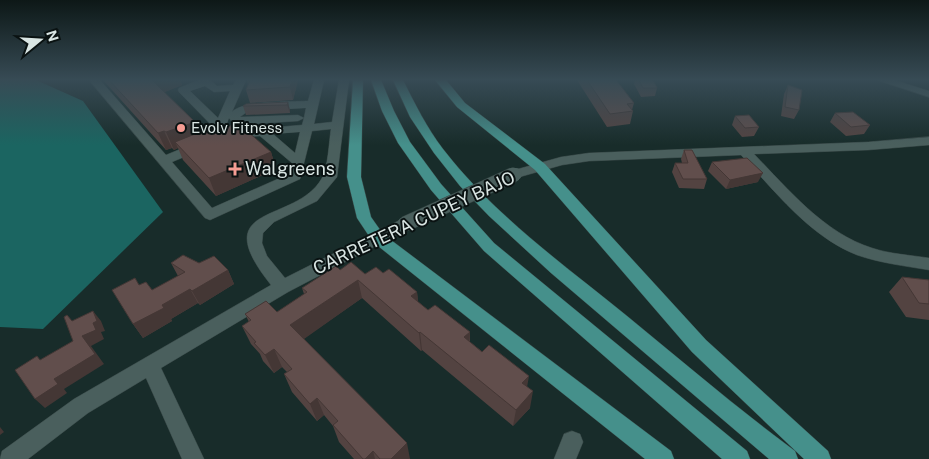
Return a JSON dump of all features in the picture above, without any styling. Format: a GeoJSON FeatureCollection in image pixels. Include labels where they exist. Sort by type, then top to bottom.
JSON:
{"type":"FeatureCollection","features":[{"type":"Feature","properties":{"kind":"main road"},"geometry":{"type":"LineString","coordinates":[[357,101],[354,177],[364,218],[378,238],[663,459]]}},
{"type":"Feature","properties":{"kind":"main road"},"geometry":{"type":"LineString","coordinates":[[384,101],[404,143],[436,187],[489,247],[738,459]]}},
{"type":"Feature","properties":{"kind":"main road"},"geometry":{"type":"LineString","coordinates":[[408,101],[415,116],[459,176],[516,234],[786,459]]}},
{"type":"Feature","properties":{"kind":"main road"},"geometry":{"type":"LineString","coordinates":[[458,101],[540,167],[699,346],[820,459]]}},
{"type":"Feature","properties":{"kind":"street"},"geometry":{"type":"LineString","coordinates":[[113,101],[166,160],[210,215],[295,176],[298,162],[309,122],[313,104],[240,110],[234,116],[236,120],[309,122],[338,125]]}},
{"type":"Feature","properties":{"kind":"street"},"geometry":{"type":"LineString","coordinates":[[191,101],[217,139]]}},
{"type":"Feature","properties":{"kind":"street"},"geometry":{"type":"LineString","coordinates":[[217,139],[232,101]]}},
{"type":"Feature","properties":{"kind":"street"},"geometry":{"type":"LineString","coordinates":[[282,286],[259,257],[254,242],[255,233],[266,220],[308,201],[322,189],[330,178],[341,101]]}},
{"type":"Feature","properties":{"kind":"street"},"geometry":{"type":"LineString","coordinates":[[166,160],[217,139],[309,122]]}},
{"type":"Feature","properties":{"kind":"street"},"geometry":{"type":"LineString","coordinates":[[262,132],[298,162]]}},
{"type":"Feature","properties":{"kind":"street","name":"CARRETERA CUPEY BAJO"},"geometry":{"type":"LineString","coordinates":[[10,459],[80,406],[282,286],[405,224],[516,174],[561,161],[589,157],[868,146],[929,141]]}},
{"type":"Feature","properties":{"kind":"street"},"geometry":{"type":"LineString","coordinates":[[744,151],[784,193],[830,233],[862,250],[929,264]]}},
{"type":"Feature","properties":{"kind":"street"},"geometry":{"type":"LineString","coordinates":[[166,160],[193,156]]}},
{"type":"Feature","properties":{"kind":"street"},"geometry":{"type":"LineString","coordinates":[[150,365],[192,459]]}},
{"type":"Feature","properties":{"kind":"shaded area"},"geometry":{"type":"Polygon","coordinates":[[[0,101],[83,101],[163,212],[43,329],[0,327],[0,101]]]}},
{"type":"Feature","properties":{"kind":"building"},"geometry":{"type":"Polygon","coordinates":[[[129,101],[174,101],[195,122],[158,133],[129,101]]]}},
{"type":"Feature","properties":{"kind":"building"},"geometry":{"type":"Polygon","coordinates":[[[601,101],[633,101],[634,103],[627,104],[633,111],[610,114],[601,101]]]}},
{"type":"Feature","properties":{"kind":"building"},"geometry":{"type":"Polygon","coordinates":[[[786,101],[800,101],[799,110],[785,107],[786,101]]]}},
{"type":"Feature","properties":{"kind":"building"},"geometry":{"type":"Polygon","coordinates":[[[288,102],[287,105],[243,106],[246,104],[288,102]]]}},
{"type":"Feature","properties":{"kind":"building"},"geometry":{"type":"Polygon","coordinates":[[[853,112],[870,125],[851,127],[835,113],[853,112]]]}},
{"type":"Feature","properties":{"kind":"building"},"geometry":{"type":"Polygon","coordinates":[[[749,115],[759,127],[745,128],[735,116],[749,115]]]}},
{"type":"Feature","properties":{"kind":"building"},"geometry":{"type":"Polygon","coordinates":[[[238,123],[271,152],[209,178],[175,142],[205,130],[208,134],[238,123]]]}},
{"type":"Feature","properties":{"kind":"building"},"geometry":{"type":"Polygon","coordinates":[[[684,150],[692,150],[707,179],[683,179],[675,163],[688,163],[684,150]]]}},
{"type":"Feature","properties":{"kind":"building"},"geometry":{"type":"Polygon","coordinates":[[[747,158],[763,173],[730,180],[712,162],[747,158]]]}},
{"type":"Feature","properties":{"kind":"building"},"geometry":{"type":"Polygon","coordinates":[[[183,255],[199,263],[214,256],[228,270],[192,291],[190,289],[162,305],[164,308],[133,324],[112,290],[135,278],[139,285],[146,282],[152,290],[185,272],[171,263],[183,255]]]}},
{"type":"Feature","properties":{"kind":"building"},"geometry":{"type":"Polygon","coordinates":[[[351,262],[365,274],[376,267],[383,273],[389,269],[417,292],[411,296],[428,310],[435,305],[470,332],[464,337],[482,352],[489,345],[529,376],[522,383],[533,391],[516,410],[419,333],[358,280],[290,325],[407,443],[391,459],[380,459],[373,451],[363,459],[333,425],[338,421],[317,398],[310,404],[284,374],[292,369],[274,349],[265,355],[242,326],[251,320],[245,314],[266,301],[277,312],[307,292],[302,288],[336,266],[340,270],[351,262]]]}},
{"type":"Feature","properties":{"kind":"building"},"geometry":{"type":"Polygon","coordinates":[[[902,277],[929,280],[929,304],[919,303],[902,277]]]}},
{"type":"Feature","properties":{"kind":"building"},"geometry":{"type":"Polygon","coordinates":[[[93,311],[97,321],[93,323],[96,330],[82,336],[95,354],[54,379],[58,384],[35,399],[15,370],[37,356],[40,360],[73,341],[64,317],[67,315],[72,321],[93,311]]]}},
{"type":"Feature","properties":{"kind":"place","name":"Evolv Fitness"},"geometry":{"type":"Point","coordinates":[181,128]}},
{"type":"Feature","properties":{"kind":"place","name":"Walgreens"},"geometry":{"type":"Point","coordinates":[235,169]}}]}
